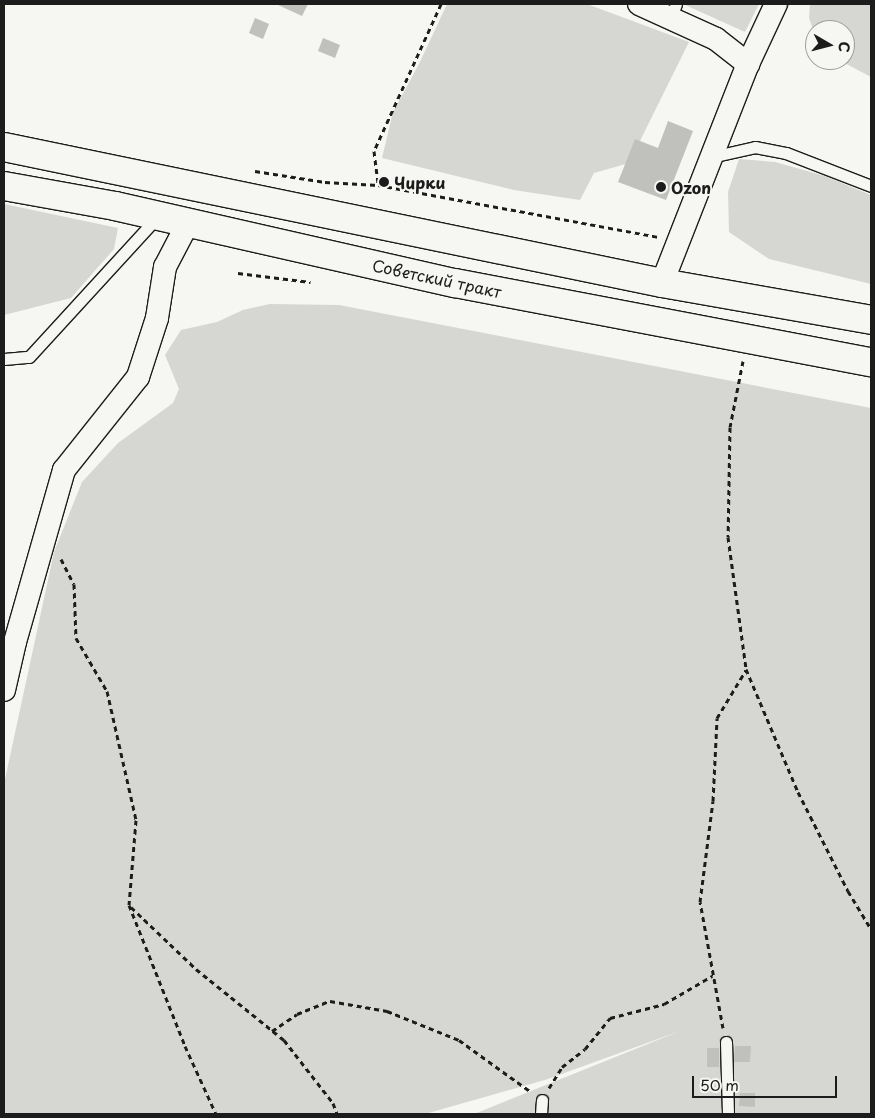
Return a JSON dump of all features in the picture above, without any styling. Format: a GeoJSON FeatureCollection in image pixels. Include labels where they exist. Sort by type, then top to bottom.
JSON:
{"type":"FeatureCollection","features":[{"type":"Feature","properties":{"kind":"highway"},"geometry":{"type":"LineString","coordinates":[[4,147],[662,283],[871,320]]}},
{"type":"Feature","properties":{"kind":"highway","name":"Советский тракт"},"geometry":{"type":"LineString","coordinates":[[4,186],[158,216],[455,283],[871,362]]}},
{"type":"Feature","properties":{"kind":"street"},"geometry":{"type":"LineString","coordinates":[[639,4],[673,10],[716,39],[748,64]]}},
{"type":"Feature","properties":{"kind":"street"},"geometry":{"type":"LineString","coordinates":[[662,283],[748,64],[776,4]]}},
{"type":"Feature","properties":{"kind":"street"},"geometry":{"type":"LineString","coordinates":[[4,690],[14,642],[64,470],[138,377],[158,318],[165,267],[188,223]]}},
{"type":"Feature","properties":{"kind":"lane"},"geometry":{"type":"LineString","coordinates":[[710,157],[755,147],[763,148],[786,153],[871,186]]}},
{"type":"Feature","properties":{"kind":"lane"},"geometry":{"type":"LineString","coordinates":[[4,359],[29,356],[158,216]]}},
{"type":"Feature","properties":{"kind":"lane"},"geometry":{"type":"LineString","coordinates":[[726,1042],[728,1114]]}},
{"type":"Feature","properties":{"kind":"lane"},"geometry":{"type":"LineString","coordinates":[[541,1114],[542,1100]]}},
{"type":"Feature","properties":{"kind":"path"},"geometry":{"type":"LineString","coordinates":[[378,185],[374,151],[441,4]]}},
{"type":"Feature","properties":{"kind":"path"},"geometry":{"type":"LineString","coordinates":[[255,172],[325,182],[378,185],[678,240]]}},
{"type":"Feature","properties":{"kind":"path"},"geometry":{"type":"LineString","coordinates":[[238,273],[310,282]]}},
{"type":"Feature","properties":{"kind":"path"},"geometry":{"type":"LineString","coordinates":[[747,338],[730,427],[728,537],[746,669],[798,792],[848,891],[871,929]]}},
{"type":"Feature","properties":{"kind":"path"},"geometry":{"type":"LineString","coordinates":[[46,532],[74,584],[76,638],[107,691],[136,820],[129,904],[186,1046],[216,1114]]}},
{"type":"Feature","properties":{"kind":"path"},"geometry":{"type":"LineString","coordinates":[[726,1042],[712,976],[700,902],[713,801],[717,718],[746,669]]}},
{"type":"Feature","properties":{"kind":"path"},"geometry":{"type":"LineString","coordinates":[[129,904],[196,969],[284,1040],[333,1103],[337,1114]]}},
{"type":"Feature","properties":{"kind":"path"},"geometry":{"type":"LineString","coordinates":[[272,1030],[297,1014],[330,1001],[387,1011],[460,1040],[542,1100],[562,1068],[585,1049],[610,1018],[664,1004],[712,976]]}},
{"type":"Feature","properties":{"kind":"shaded area"},"geometry":{"type":"Polygon","coordinates":[[[447,4],[587,4],[689,42],[629,163],[594,173],[580,200],[514,190],[382,158],[393,112],[419,64],[447,4]]]}},
{"type":"Feature","properties":{"kind":"shaded area"},"geometry":{"type":"Polygon","coordinates":[[[683,4],[759,4],[745,32],[683,4]]]}},
{"type":"Feature","properties":{"kind":"shaded area"},"geometry":{"type":"Polygon","coordinates":[[[810,4],[871,4],[871,77],[855,68],[855,20],[810,20],[810,4]]]}},
{"type":"Feature","properties":{"kind":"shaded area"},"geometry":{"type":"Polygon","coordinates":[[[739,159],[775,162],[825,176],[871,195],[871,284],[769,259],[729,232],[728,192],[739,159]]]}},
{"type":"Feature","properties":{"kind":"shaded area"},"geometry":{"type":"Polygon","coordinates":[[[4,204],[118,228],[114,249],[71,298],[4,315],[4,204]]]}},
{"type":"Feature","properties":{"kind":"shaded area"},"geometry":{"type":"Polygon","coordinates":[[[270,304],[339,305],[871,408],[871,1114],[474,1114],[680,1031],[548,1079],[425,1114],[4,1114],[4,784],[54,552],[82,482],[118,443],[173,403],[179,389],[165,355],[181,330],[217,322],[243,310],[270,304]]]}},
{"type":"Feature","properties":{"kind":"building"},"geometry":{"type":"Polygon","coordinates":[[[276,4],[308,4],[302,16],[276,4]]]}},
{"type":"Feature","properties":{"kind":"building"},"geometry":{"type":"Polygon","coordinates":[[[255,18],[269,24],[263,39],[249,33],[255,18]]]}},
{"type":"Feature","properties":{"kind":"building"},"geometry":{"type":"Polygon","coordinates":[[[323,38],[340,45],[335,58],[318,51],[323,38]]]}},
{"type":"Feature","properties":{"kind":"building"},"geometry":{"type":"Polygon","coordinates":[[[668,121],[693,131],[666,200],[618,182],[635,139],[658,148],[668,121]]]}},
{"type":"Feature","properties":{"kind":"building"},"geometry":{"type":"Polygon","coordinates":[[[735,1046],[751,1046],[750,1062],[734,1062],[735,1046]]]}},
{"type":"Feature","properties":{"kind":"building"},"geometry":{"type":"Polygon","coordinates":[[[707,1048],[719,1048],[719,1067],[707,1067],[707,1048]]]}},
{"type":"Feature","properties":{"kind":"building"},"geometry":{"type":"Polygon","coordinates":[[[740,1093],[755,1093],[755,1107],[739,1106],[740,1093]]]}},
{"type":"Feature","properties":{"kind":"place","name":"Чирки"},"geometry":{"type":"Point","coordinates":[384,182]}},
{"type":"Feature","properties":{"kind":"place","name":"Ozon"},"geometry":{"type":"Point","coordinates":[661,187]}}]}
